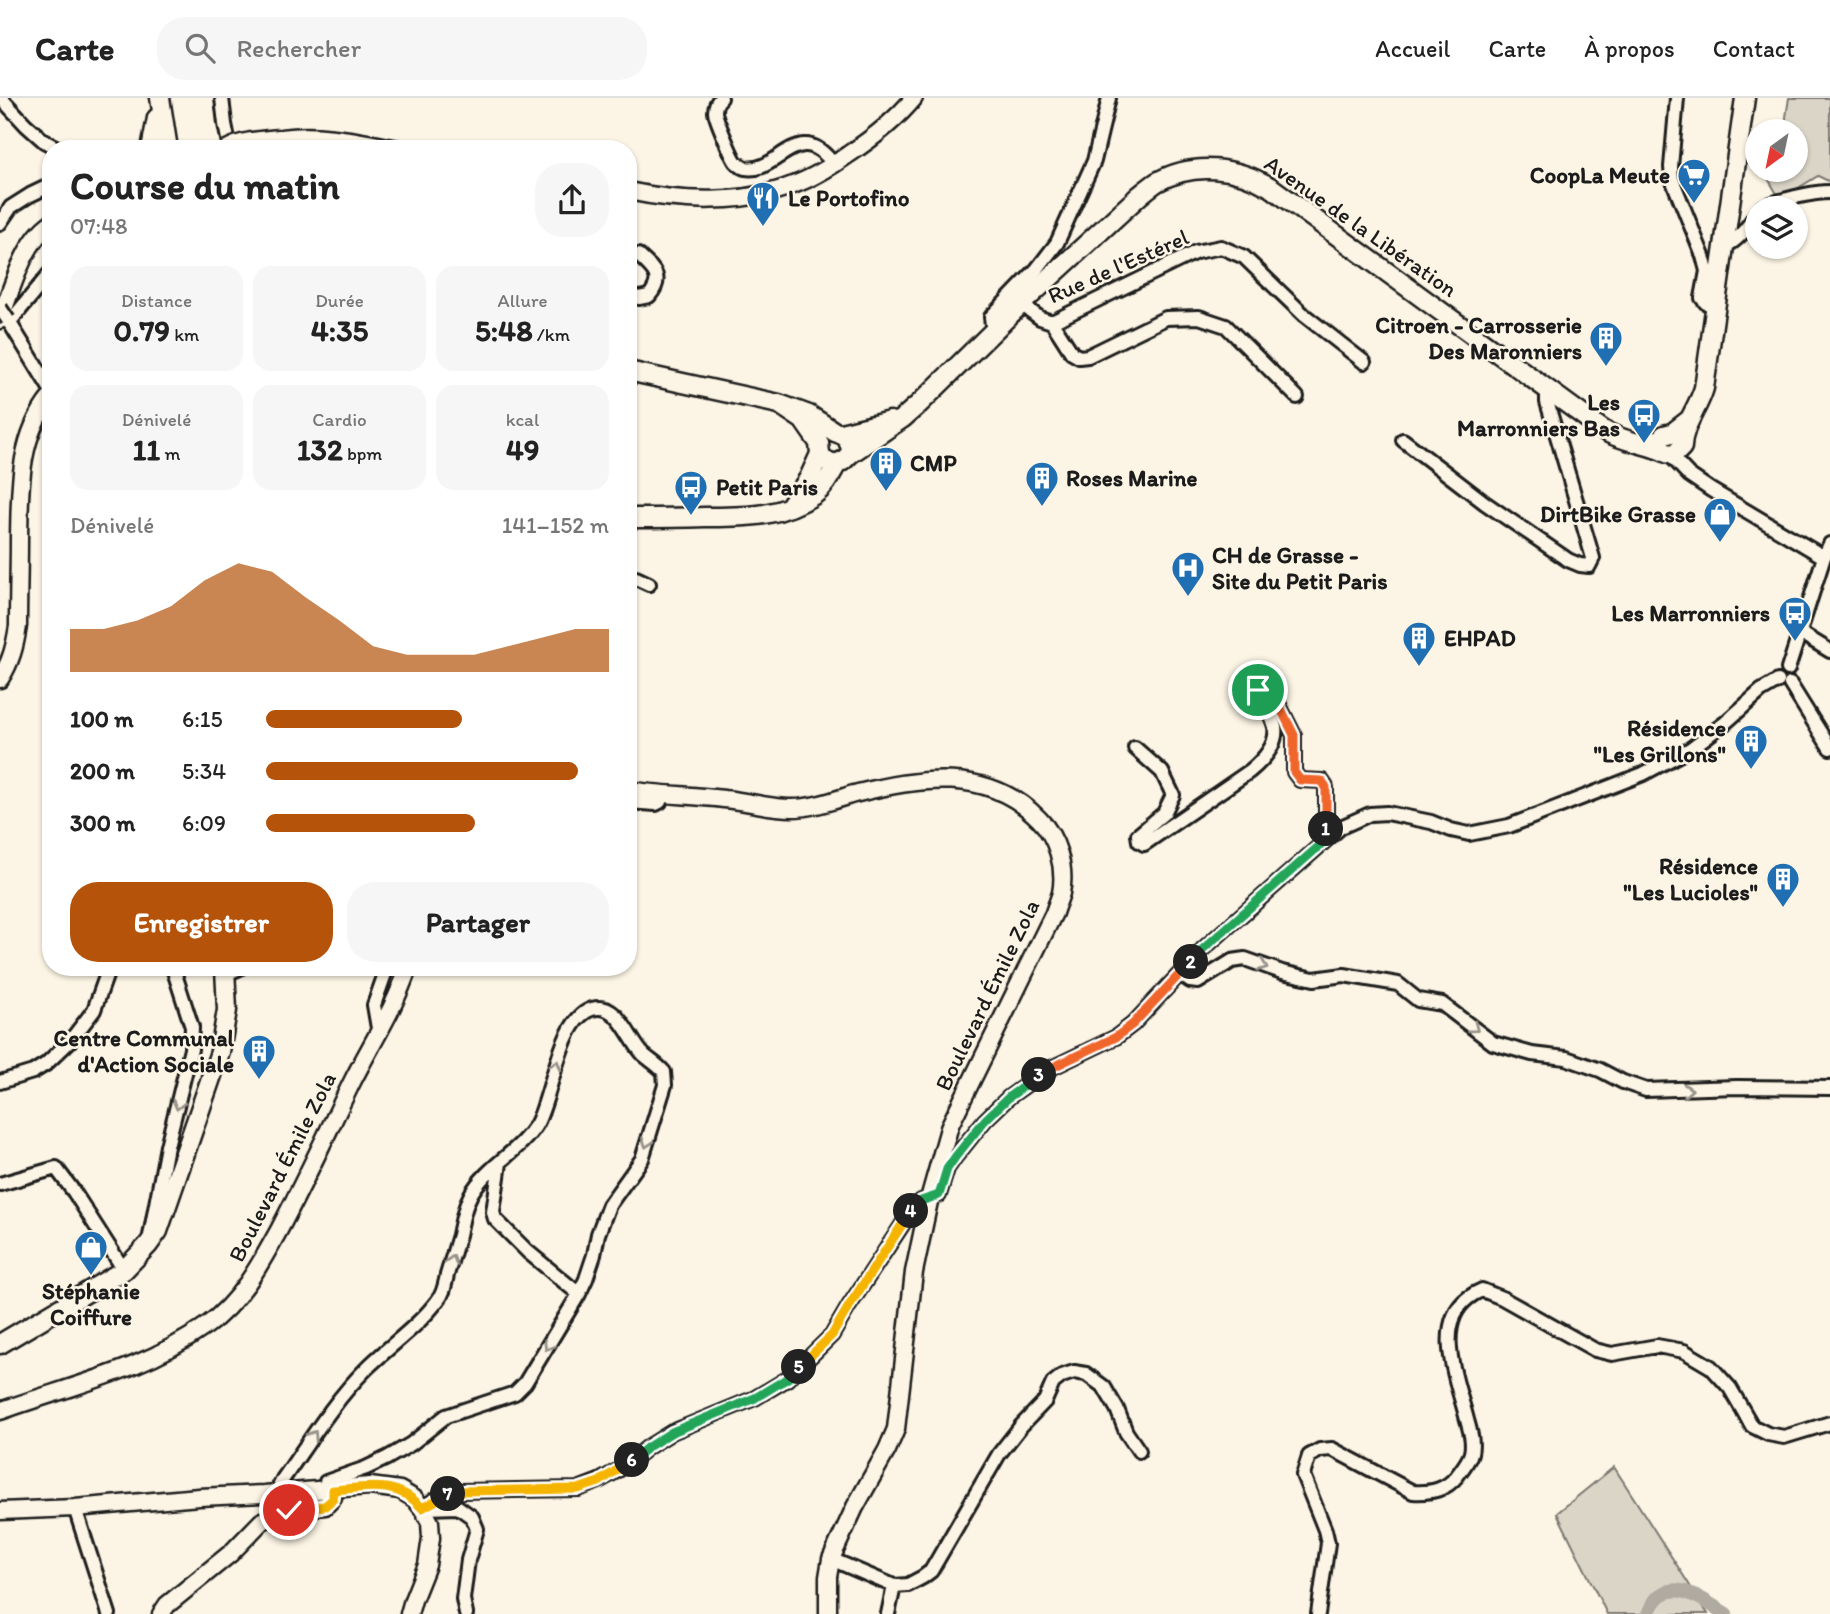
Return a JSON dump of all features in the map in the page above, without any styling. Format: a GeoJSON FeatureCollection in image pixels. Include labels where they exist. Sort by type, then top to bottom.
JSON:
{"type":"FeatureCollection","features":[{"type":"Feature","properties":{"kind":"main road"},"geometry":{"type":"LineString","coordinates":[[637,192],[672,198],[740,197],[765,194],[791,186],[834,164],[881,131],[914,98]]}},
{"type":"Feature","properties":{"kind":"main road","name":"Avenue de la Libération"},"geometry":{"type":"LineString","coordinates":[[843,459],[903,418],[1021,304],[1140,195],[1157,182],[1196,169],[1226,170],[1251,177],[1272,188],[1603,430],[1614,437],[1635,443],[1673,448],[1702,397],[1704,388],[1745,98]]}},
{"type":"Feature","properties":{"kind":"main road"},"geometry":{"type":"LineString","coordinates":[[160,99],[161,140]]}},
{"type":"Feature","properties":{"kind":"main road"},"geometry":{"type":"LineString","coordinates":[[258,140],[303,137],[346,140]]}},
{"type":"Feature","properties":{"kind":"main road"},"geometry":{"type":"LineString","coordinates":[[274,140],[279,138]]}},
{"type":"Feature","properties":{"kind":"main road"},"geometry":{"type":"LineString","coordinates":[[8,323],[27,251],[42,231]]}},
{"type":"Feature","properties":{"kind":"main road"},"geometry":{"type":"LineString","coordinates":[[637,373],[779,404],[809,415],[838,433],[849,442],[851,448],[815,494],[789,507],[761,516],[637,518]]}},
{"type":"Feature","properties":{"kind":"main road"},"geometry":{"type":"LineString","coordinates":[[779,404],[803,420],[828,462],[843,459]]}},
{"type":"Feature","properties":{"kind":"main road"},"geometry":{"type":"LineString","coordinates":[[0,680],[15,646],[18,626],[20,484],[24,457],[31,430],[42,409]]}},
{"type":"Feature","properties":{"kind":"main road"},"geometry":{"type":"LineString","coordinates":[[789,507],[809,478],[825,435],[903,418]]}},
{"type":"Feature","properties":{"kind":"main road","name":"Boulevard Émile Zola"},"geometry":{"type":"LineString","coordinates":[[637,791],[792,808],[899,784],[939,780],[973,782],[996,789],[1030,810],[1046,827],[1057,849],[1061,869],[1061,892],[1054,913],[950,1125],[931,1192],[914,1272],[896,1429],[831,1559],[828,1614]]}},
{"type":"Feature","properties":{"kind":"main road"},"geometry":{"type":"LineString","coordinates":[[0,1344],[124,1270],[149,1245],[163,1219],[220,1052],[230,976]]}},
{"type":"Feature","properties":{"kind":"main road","name":"Boulevard Émile Zola"},"geometry":{"type":"LineString","coordinates":[[0,1411],[125,1369],[174,1348],[208,1325],[228,1306],[266,1256],[379,1034],[404,976]]}},
{"type":"Feature","properties":{"kind":"main road"},"geometry":{"type":"LineString","coordinates":[[0,1511],[370,1486],[400,1490],[415,1499],[430,1522],[431,1547],[428,1565],[409,1614]]}},
{"type":"Feature","properties":{"kind":"main road"},"geometry":{"type":"LineString","coordinates":[[161,1614],[167,1605],[211,1570],[261,1522],[276,1513],[325,1506],[333,1499],[329,1490]]}},
{"type":"Feature","properties":{"kind":"street"},"geometry":{"type":"LineString","coordinates":[[1,98],[43,140]]}},
{"type":"Feature","properties":{"kind":"street"},"geometry":{"type":"LineString","coordinates":[[222,98],[228,140]]}},
{"type":"Feature","properties":{"kind":"street"},"geometry":{"type":"LineString","coordinates":[[721,98],[716,103],[715,114],[736,163],[744,168],[761,166],[795,147],[807,144],[823,152],[834,164]]}},
{"type":"Feature","properties":{"kind":"street"},"geometry":{"type":"LineString","coordinates":[[993,332],[991,317],[1058,243],[1094,161],[1109,98]]}},
{"type":"Feature","properties":{"kind":"street"},"geometry":{"type":"LineString","coordinates":[[1677,98],[1672,179],[1707,271],[1702,298],[1706,303],[1716,306]]}},
{"type":"Feature","properties":{"kind":"street"},"geometry":{"type":"LineString","coordinates":[[0,223],[11,207],[42,189]]}},
{"type":"Feature","properties":{"kind":"street"},"geometry":{"type":"LineString","coordinates":[[1801,196],[1830,192]]}},
{"type":"Feature","properties":{"kind":"street"},"geometry":{"type":"LineString","coordinates":[[1725,246],[1731,244],[1745,228]]}},
{"type":"Feature","properties":{"kind":"street","name":"Rue de l'Estérel"},"geometry":{"type":"LineString","coordinates":[[1021,304],[1040,318],[1052,322],[1196,251],[1221,247],[1244,257],[1304,315],[1364,362]]}},
{"type":"Feature","properties":{"kind":"street"},"geometry":{"type":"LineString","coordinates":[[637,297],[649,296],[657,284],[655,272],[638,255]]}},
{"type":"Feature","properties":{"kind":"street"},"geometry":{"type":"LineString","coordinates":[[8,323],[42,283]]}},
{"type":"Feature","properties":{"kind":"street"},"geometry":{"type":"LineString","coordinates":[[0,308],[42,376]]}},
{"type":"Feature","properties":{"kind":"street"},"geometry":{"type":"LineString","coordinates":[[1052,322],[1072,353],[1079,357],[1087,356],[1166,318],[1199,317],[1226,326],[1297,397]]}},
{"type":"Feature","properties":{"kind":"street"},"geometry":{"type":"LineString","coordinates":[[1403,440],[1485,503],[1558,553],[1580,565],[1589,566],[1593,558],[1548,402],[1547,389]]}},
{"type":"Feature","properties":{"kind":"street"},"geometry":{"type":"LineString","coordinates":[[422,1508],[443,1495],[458,1491],[578,1489],[599,1482],[672,1432],[755,1398],[788,1378],[832,1335],[912,1210],[921,1201],[939,1195],[947,1169],[985,1120],[1009,1097],[1047,1070],[1116,1037],[1133,1024],[1203,949],[1342,827],[1370,814],[1387,813],[1419,819],[1469,834],[1509,826],[1643,774],[1690,749],[1761,691],[1794,677],[1788,669],[1828,551],[1711,491],[1673,448]]}},
{"type":"Feature","properties":{"kind":"street"},"geometry":{"type":"LineString","coordinates":[[637,579],[649,584]]}},
{"type":"Feature","properties":{"kind":"street"},"geometry":{"type":"LineString","coordinates":[[1799,632],[1830,650]]}},
{"type":"Feature","properties":{"kind":"street"},"geometry":{"type":"LineString","coordinates":[[1135,748],[1162,772],[1173,794],[1164,813],[1139,835],[1139,841],[1144,844],[1265,759],[1275,729],[1258,690],[1261,682],[1267,681],[1294,735],[1294,772],[1300,780],[1322,781],[1326,787],[1326,840]]}},
{"type":"Feature","properties":{"kind":"street"},"geometry":{"type":"LineString","coordinates":[[1784,682],[1830,748]]}},
{"type":"Feature","properties":{"kind":"street"},"geometry":{"type":"LineString","coordinates":[[637,803],[656,804],[660,802],[661,795]]}},
{"type":"Feature","properties":{"kind":"street"},"geometry":{"type":"LineString","coordinates":[[1180,974],[1190,981],[1198,982],[1232,961],[1245,959],[1282,972],[1314,979],[1344,975],[1398,984],[1418,1000],[1442,1004],[1493,1043],[1532,1054],[1566,1058],[1600,1069],[1623,1082],[1646,1090],[1830,1088]]}},
{"type":"Feature","properties":{"kind":"street"},"geometry":{"type":"LineString","coordinates":[[0,1082],[33,1072],[46,1064],[71,1040],[94,1010],[106,976]]}},
{"type":"Feature","properties":{"kind":"street"},"geometry":{"type":"LineString","coordinates":[[149,1245],[167,1146],[191,1049],[192,1027],[176,976]]}},
{"type":"Feature","properties":{"kind":"street"},"geometry":{"type":"LineString","coordinates":[[379,1034],[374,1005],[384,976]]}},
{"type":"Feature","properties":{"kind":"street"},"geometry":{"type":"LineString","coordinates":[[280,1493],[279,1487],[283,1479],[332,1409],[364,1371],[414,1327],[441,1296],[464,1210],[471,1195],[481,1179],[534,1128],[540,1117],[559,1055],[573,1025],[589,1010],[607,1010],[617,1016],[644,1055],[664,1072],[665,1085],[642,1159],[609,1205],[579,1294],[521,1388],[515,1393],[446,1416],[411,1444],[387,1458],[326,1482],[329,1490]]}},
{"type":"Feature","properties":{"kind":"street"},"geometry":{"type":"LineString","coordinates":[[500,1163],[495,1219],[527,1252],[579,1294]]}},
{"type":"Feature","properties":{"kind":"street"},"geometry":{"type":"LineString","coordinates":[[0,1184],[56,1168],[124,1270]]}},
{"type":"Feature","properties":{"kind":"street"},"geometry":{"type":"LineString","coordinates":[[1318,1614],[1328,1543],[1303,1475],[1309,1456],[1320,1450],[1332,1449],[1413,1492],[1440,1490],[1453,1482],[1471,1455],[1472,1440],[1451,1357],[1448,1331],[1456,1312],[1466,1299],[1482,1290],[1502,1298],[1595,1350],[1612,1354],[1657,1346],[1685,1351],[1711,1367],[1730,1388],[1752,1426],[1768,1434],[1784,1437],[1830,1423]]}},
{"type":"Feature","properties":{"kind":"street"},"geometry":{"type":"LineString","coordinates":[[831,1559],[894,1586],[908,1585],[931,1571],[999,1454],[1045,1401],[1054,1383],[1062,1376],[1074,1372],[1086,1374],[1104,1387],[1126,1432],[1139,1451]]}},
{"type":"Feature","properties":{"kind":"street"},"geometry":{"type":"LineString","coordinates":[[422,1508],[458,1507],[472,1517],[477,1529],[468,1560],[463,1599],[466,1614]]}},
{"type":"Feature","properties":{"kind":"street"},"geometry":{"type":"LineString","coordinates":[[75,1508],[108,1614]]}},
{"type":"Feature","properties":{"kind":"street"},"geometry":{"type":"LineString","coordinates":[[888,1614],[894,1586]]}},
{"type":"Feature","properties":{"kind":"shaded area"},"geometry":{"type":"Polygon","coordinates":[[[1789,98],[1830,98],[1830,182],[1818,176],[1785,196],[1778,196],[1770,182],[1808,182],[1808,119],[1786,117],[1789,98]]]}},
{"type":"Feature","properties":{"kind":"shaded area"},"geometry":{"type":"Polygon","coordinates":[[[1614,1467],[1708,1614],[1607,1614],[1557,1513],[1614,1467]]]}},
{"type":"Feature","properties":{"kind":"waterway"},"geometry":{"type":"LineString","coordinates":[[1648,1614],[1655,1601],[1664,1593],[1673,1590],[1694,1595],[1726,1614]]}},
{"type":"Feature","properties":{"kind":"place","name":"CoopLa Meute"},"geometry":{"type":"Point","coordinates":[1694,205]}},
{"type":"Feature","properties":{"kind":"place","name":"Le Portofino"},"geometry":{"type":"Point","coordinates":[763,228]}},
{"type":"Feature","properties":{"kind":"place","name":"Citroen - Carrosserie Des Maronniers"},"geometry":{"type":"Point","coordinates":[1606,368]}},
{"type":"Feature","properties":{"kind":"place","name":"Les Marronniers Bas"},"geometry":{"type":"Point","coordinates":[1644,445]}},
{"type":"Feature","properties":{"kind":"place","name":"CMP"},"geometry":{"type":"Point","coordinates":[886,493]}},
{"type":"Feature","properties":{"kind":"place","name":"Roses Marine"},"geometry":{"type":"Point","coordinates":[1042,508]}},
{"type":"Feature","properties":{"kind":"place","name":"Petit Paris"},"geometry":{"type":"Point","coordinates":[691,517]}},
{"type":"Feature","properties":{"kind":"place","name":"DirtBike Grasse"},"geometry":{"type":"Point","coordinates":[1720,544]}},
{"type":"Feature","properties":{"kind":"place","name":"CH de Grasse - Site du Petit Paris"},"geometry":{"type":"Point","coordinates":[1188,598]}},
{"type":"Feature","properties":{"kind":"place","name":"Les Marronniers"},"geometry":{"type":"Point","coordinates":[1795,643]}},
{"type":"Feature","properties":{"kind":"place","name":"EHPAD"},"geometry":{"type":"Point","coordinates":[1419,668]}},
{"type":"Feature","properties":{"kind":"place","name":"Résidence \"Les Grillons\""},"geometry":{"type":"Point","coordinates":[1751,771]}},
{"type":"Feature","properties":{"kind":"place","name":"Résidence \"Les Lucioles\""},"geometry":{"type":"Point","coordinates":[1783,909]}},
{"type":"Feature","properties":{"kind":"place","name":"Centre Communal d'Action Sociale"},"geometry":{"type":"Point","coordinates":[259,1081]}},
{"type":"Feature","properties":{"kind":"place","name":"Stéphanie Coiffure"},"geometry":{"type":"Point","coordinates":[91,1277]}},
{"type":"Feature","properties":{"kind":"route"},"geometry":{"type":"LineString","coordinates":[[289,1510],[325,1506],[333,1499],[333,1490],[370,1486],[400,1490],[415,1499],[422,1508],[443,1495],[458,1491],[578,1489],[599,1482],[672,1432],[755,1398],[788,1378],[832,1335],[912,1210],[921,1201],[939,1195],[947,1169],[985,1120],[1009,1097],[1047,1070],[1116,1037],[1133,1024],[1203,949],[1326,840],[1326,787],[1322,781],[1300,780],[1294,772],[1294,735],[1267,681],[1261,682],[1258,690]]}}]}
